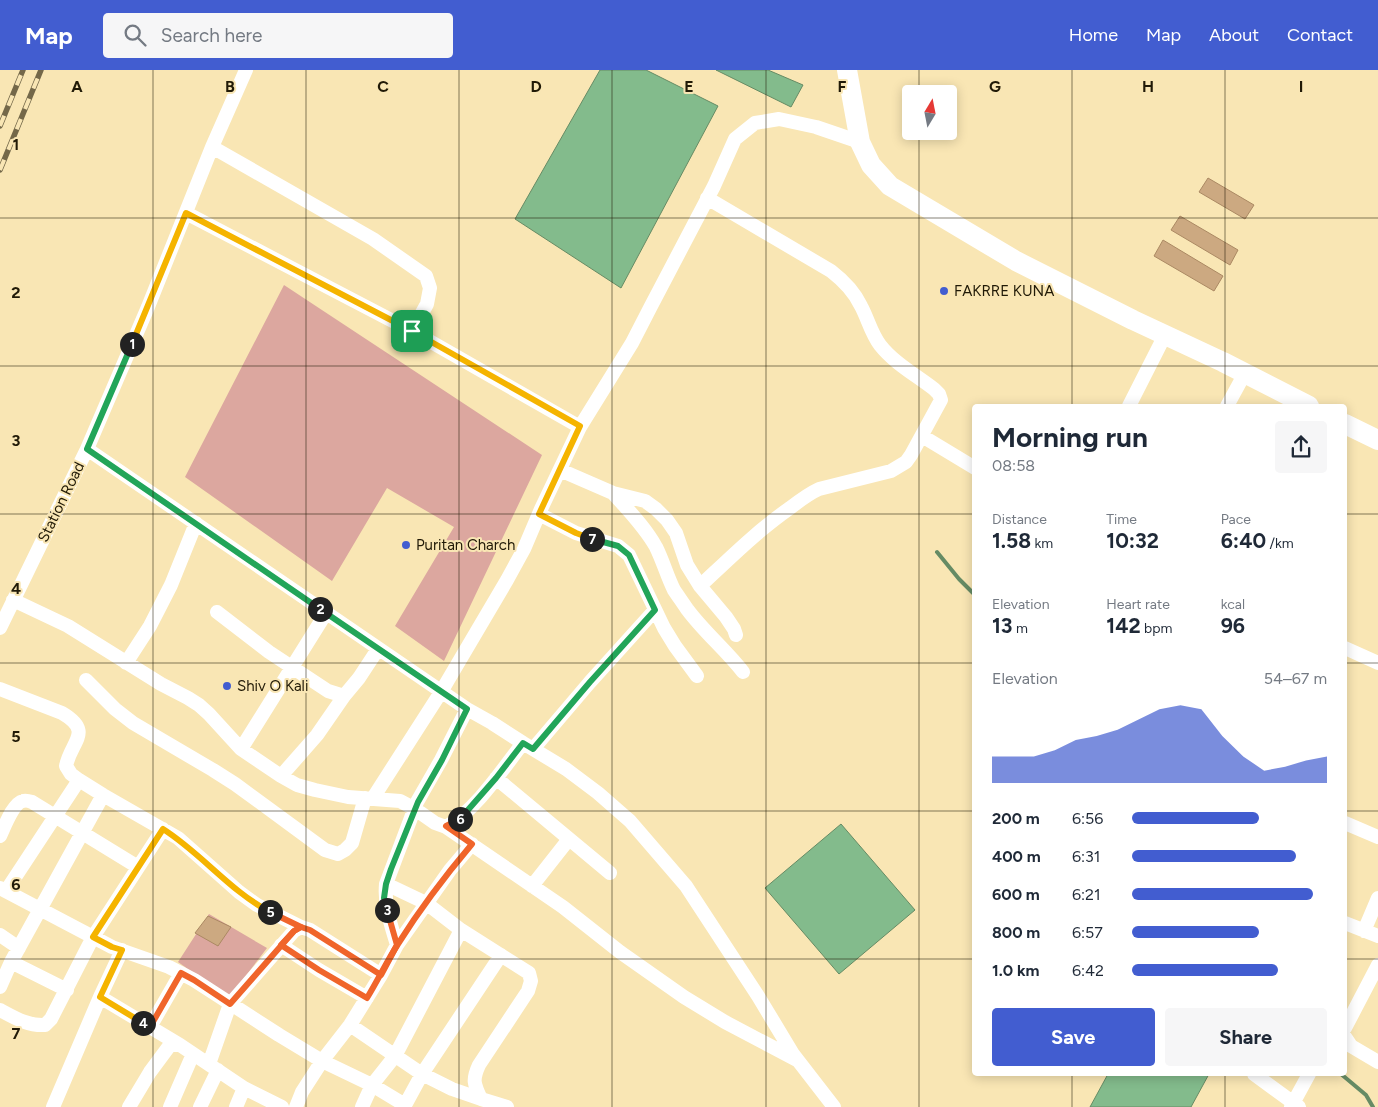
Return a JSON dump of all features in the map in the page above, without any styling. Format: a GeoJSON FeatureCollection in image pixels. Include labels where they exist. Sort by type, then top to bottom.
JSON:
{"type":"FeatureCollection","features":[{"type":"Feature","properties":{"kind":"main road"},"geometry":{"type":"LineString","coordinates":[[847,70],[860,142],[871,164],[890,186],[1016,261],[1133,320],[1245,373],[1301,404]]}},
{"type":"Feature","properties":{"kind":"main road"},"geometry":{"type":"LineString","coordinates":[[1347,425],[1378,440]]}},
{"type":"Feature","properties":{"kind":"street","name":"Station Road"},"geometry":{"type":"LineString","coordinates":[[0,628],[87,449],[142,323],[212,147],[246,70]]}},
{"type":"Feature","properties":{"kind":"street"},"geometry":{"type":"LineString","coordinates":[[86,680],[115,709],[133,723],[213,770],[325,850],[338,854],[345,850],[352,843],[369,798],[441,692],[507,580],[524,549],[580,426],[632,343],[707,198],[735,139],[755,123],[778,119],[816,127],[860,142]]}},
{"type":"Feature","properties":{"kind":"street"},"geometry":{"type":"LineString","coordinates":[[212,147],[373,240],[426,276],[430,288],[427,304],[412,331]]}},
{"type":"Feature","properties":{"kind":"street"},"geometry":{"type":"LineString","coordinates":[[700,586],[752,537],[809,494],[819,489],[891,471],[906,462],[941,400],[939,394],[934,389],[898,363],[880,345],[874,336],[862,307],[842,280],[707,198]]}},
{"type":"Feature","properties":{"kind":"street"},"geometry":{"type":"LineString","coordinates":[[186,213],[412,331],[580,426]]}},
{"type":"Feature","properties":{"kind":"street"},"geometry":{"type":"LineString","coordinates":[[1131,404],[1165,335]]}},
{"type":"Feature","properties":{"kind":"street"},"geometry":{"type":"LineString","coordinates":[[1228,404],[1245,373]]}},
{"type":"Feature","properties":{"kind":"street"},"geometry":{"type":"LineString","coordinates":[[922,436],[972,466]]}},
{"type":"Feature","properties":{"kind":"street"},"geometry":{"type":"LineString","coordinates":[[87,449],[441,692],[566,769],[598,792],[630,821],[681,880],[717,932],[793,1054],[834,1107]]}},
{"type":"Feature","properties":{"kind":"street"},"geometry":{"type":"LineString","coordinates":[[560,470],[613,493],[645,501],[656,509],[676,533],[687,565],[700,586],[726,617],[736,635]]}},
{"type":"Feature","properties":{"kind":"street"},"geometry":{"type":"LineString","coordinates":[[613,493],[649,536],[674,590],[688,610],[743,672]]}},
{"type":"Feature","properties":{"kind":"street"},"geometry":{"type":"LineString","coordinates":[[539,514],[576,533],[618,546],[629,555],[664,628],[697,676]]}},
{"type":"Feature","properties":{"kind":"street"},"geometry":{"type":"LineString","coordinates":[[126,663],[150,626],[171,585],[196,523]]}},
{"type":"Feature","properties":{"kind":"street"},"geometry":{"type":"LineString","coordinates":[[13,600],[68,626],[198,705],[241,748],[297,785],[348,797],[400,801],[435,823],[446,826],[563,907],[650,974],[725,1022],[800,1062]]}},
{"type":"Feature","properties":{"kind":"street"},"geometry":{"type":"LineString","coordinates":[[446,826],[458,820],[496,778],[590,682],[655,610]]}},
{"type":"Feature","properties":{"kind":"street"},"geometry":{"type":"LineString","coordinates":[[217,612],[269,652],[328,691],[344,696]]}},
{"type":"Feature","properties":{"kind":"street"},"geometry":{"type":"LineString","coordinates":[[241,748],[326,613]]}},
{"type":"Feature","properties":{"kind":"street"},"geometry":{"type":"LineString","coordinates":[[281,776],[316,735],[359,678],[378,649]]}},
{"type":"Feature","properties":{"kind":"street"},"geometry":{"type":"LineString","coordinates":[[1347,649],[1378,663]]}},
{"type":"Feature","properties":{"kind":"street"},"geometry":{"type":"LineString","coordinates":[[0,689],[62,713],[76,724],[79,732],[77,742],[68,758],[66,766],[71,774],[103,795],[163,829],[191,849],[239,892],[257,905],[310,930],[381,975]]}},
{"type":"Feature","properties":{"kind":"street"},"geometry":{"type":"LineString","coordinates":[[397,945],[384,898],[386,884],[415,809],[467,709]]}},
{"type":"Feature","properties":{"kind":"street"},"geometry":{"type":"LineString","coordinates":[[496,778],[610,873]]}},
{"type":"Feature","properties":{"kind":"street"},"geometry":{"type":"LineString","coordinates":[[79,780],[3,889],[112,947],[169,967],[194,980],[322,1061],[372,1085],[405,1106],[422,1074],[501,955]]}},
{"type":"Feature","properties":{"kind":"street"},"geometry":{"type":"LineString","coordinates":[[0,987],[11,962],[103,795]]}},
{"type":"Feature","properties":{"kind":"street"},"geometry":{"type":"LineString","coordinates":[[0,836],[14,808],[24,800],[32,802],[138,867]]}},
{"type":"Feature","properties":{"kind":"street"},"geometry":{"type":"LineString","coordinates":[[1347,824],[1378,837]]}},
{"type":"Feature","properties":{"kind":"street"},"geometry":{"type":"LineString","coordinates":[[0,1010],[25,1022],[38,1025],[45,1025],[51,1019],[93,937],[163,829]]}},
{"type":"Feature","properties":{"kind":"street"},"geometry":{"type":"LineString","coordinates":[[532,886],[569,839]]}},
{"type":"Feature","properties":{"kind":"street"},"geometry":{"type":"LineString","coordinates":[[296,1107],[302,1092],[322,1061],[350,1025],[397,945],[450,870],[472,844]]}},
{"type":"Feature","properties":{"kind":"street"},"geometry":{"type":"LineString","coordinates":[[386,884],[426,903],[461,930],[529,973],[531,982],[528,991],[479,1065],[474,1076],[474,1086],[481,1099]]}},
{"type":"Feature","properties":{"kind":"street"},"geometry":{"type":"LineString","coordinates":[[1364,931],[1378,898]]}},
{"type":"Feature","properties":{"kind":"street"},"geometry":{"type":"LineString","coordinates":[[1347,924],[1378,936]]}},
{"type":"Feature","properties":{"kind":"street"},"geometry":{"type":"LineString","coordinates":[[200,1107],[214,1067],[230,1004],[281,945],[294,931],[301,927]]}},
{"type":"Feature","properties":{"kind":"street"},"geometry":{"type":"LineString","coordinates":[[362,1107],[372,1085],[395,1056],[461,930]]}},
{"type":"Feature","properties":{"kind":"street"},"geometry":{"type":"LineString","coordinates":[[0,935],[19,948]]}},
{"type":"Feature","properties":{"kind":"street"},"geometry":{"type":"LineString","coordinates":[[281,945],[367,998]]}},
{"type":"Feature","properties":{"kind":"street"},"geometry":{"type":"LineString","coordinates":[[53,1107],[122,950]]}},
{"type":"Feature","properties":{"kind":"street"},"geometry":{"type":"LineString","coordinates":[[11,962],[67,990]]}},
{"type":"Feature","properties":{"kind":"street"},"geometry":{"type":"LineString","coordinates":[[1347,1024],[1378,965]]}},
{"type":"Feature","properties":{"kind":"street"},"geometry":{"type":"LineString","coordinates":[[150,1027],[181,973]]}},
{"type":"Feature","properties":{"kind":"street"},"geometry":{"type":"LineString","coordinates":[[100,997],[180,1045],[244,1088],[282,1107]]}},
{"type":"Feature","properties":{"kind":"street"},"geometry":{"type":"LineString","coordinates":[[350,1025],[422,1074],[452,1089],[507,1107]]}},
{"type":"Feature","properties":{"kind":"street"},"geometry":{"type":"LineString","coordinates":[[1347,1041],[1351,1046],[1378,1062]]}},
{"type":"Feature","properties":{"kind":"street"},"geometry":{"type":"LineString","coordinates":[[129,1107],[150,1072],[170,1046],[180,1045]]}},
{"type":"Feature","properties":{"kind":"street"},"geometry":{"type":"LineString","coordinates":[[170,1107],[193,1054]]}},
{"type":"Feature","properties":{"kind":"street"},"geometry":{"type":"LineString","coordinates":[[1256,1076],[1294,1106],[1308,1076]]}},
{"type":"Feature","properties":{"kind":"street"},"geometry":{"type":"LineString","coordinates":[[236,1107],[244,1088]]}},
{"type":"Feature","properties":{"kind":"shaded area"},"geometry":{"type":"Polygon","coordinates":[[[600,70],[646,70],[718,106],[621,288],[515,219],[600,70]]]}},
{"type":"Feature","properties":{"kind":"shaded area"},"geometry":{"type":"Polygon","coordinates":[[[716,70],[768,70],[803,85],[791,107],[716,70]]]}},
{"type":"Feature","properties":{"kind":"shaded area"},"geometry":{"type":"Polygon","coordinates":[[[284,285],[542,455],[444,661],[395,626],[454,527],[387,488],[332,581],[185,477],[284,285]]]}},
{"type":"Feature","properties":{"kind":"shaded area"},"geometry":{"type":"Polygon","coordinates":[[[841,824],[915,910],[839,974],[765,888],[841,824]]]}},
{"type":"Feature","properties":{"kind":"shaded area"},"geometry":{"type":"Polygon","coordinates":[[[209,914],[267,948],[229,998],[178,962],[209,914]]]}},
{"type":"Feature","properties":{"kind":"shaded area"},"geometry":{"type":"Polygon","coordinates":[[[1107,1076],[1208,1076],[1191,1107],[1090,1107],[1107,1076]]]}},
{"type":"Feature","properties":{"kind":"building"},"geometry":{"type":"Polygon","coordinates":[[[1208,178],[1254,205],[1245,219],[1199,192],[1208,178]]]}},
{"type":"Feature","properties":{"kind":"building"},"geometry":{"type":"Polygon","coordinates":[[[1180,216],[1238,250],[1230,265],[1171,230],[1180,216]]]}},
{"type":"Feature","properties":{"kind":"building"},"geometry":{"type":"Polygon","coordinates":[[[1163,240],[1223,276],[1214,291],[1154,256],[1163,240]]]}},
{"type":"Feature","properties":{"kind":"building"},"geometry":{"type":"Polygon","coordinates":[[[208,916],[231,927],[218,946],[195,933],[208,916]]]}},
{"type":"Feature","properties":{"kind":"waterway"},"geometry":{"type":"LineString","coordinates":[[937,552],[972,592]]}},
{"type":"Feature","properties":{"kind":"waterway"},"geometry":{"type":"LineString","coordinates":[[1343,1076],[1366,1095],[1373,1107]]}},
{"type":"Feature","properties":{"kind":"railway"},"geometry":{"type":"LineString","coordinates":[[0,126],[23,70]]}},
{"type":"Feature","properties":{"kind":"railway"},"geometry":{"type":"LineString","coordinates":[[0,170],[41,70]]}},
{"type":"Feature","properties":{"kind":"place","name":"FAKRRE KUNA"},"geometry":{"type":"Point","coordinates":[944,291]}},
{"type":"Feature","properties":{"kind":"place","name":"Puritan Charch"},"geometry":{"type":"Point","coordinates":[406,545]}},
{"type":"Feature","properties":{"kind":"place","name":"Shiv O Kali"},"geometry":{"type":"Point","coordinates":[227,686]}},
{"type":"Feature","properties":{"kind":"route"},"geometry":{"type":"LineString","coordinates":[[412,331],[186,213],[87,449],[467,709],[442,760],[418,802],[386,884],[384,898],[397,945],[381,975],[310,930],[301,927],[294,931],[271,956],[230,1004],[181,973],[150,1027],[100,997],[122,950],[93,937],[163,829],[178,838],[239,892],[257,905],[301,927],[294,931],[281,945],[319,970],[367,998],[381,975],[397,945],[450,870],[472,844],[446,826],[458,820],[479,798],[523,743],[533,749],[655,610],[629,555],[618,546],[576,533],[539,514],[580,426],[412,331]]}}]}
